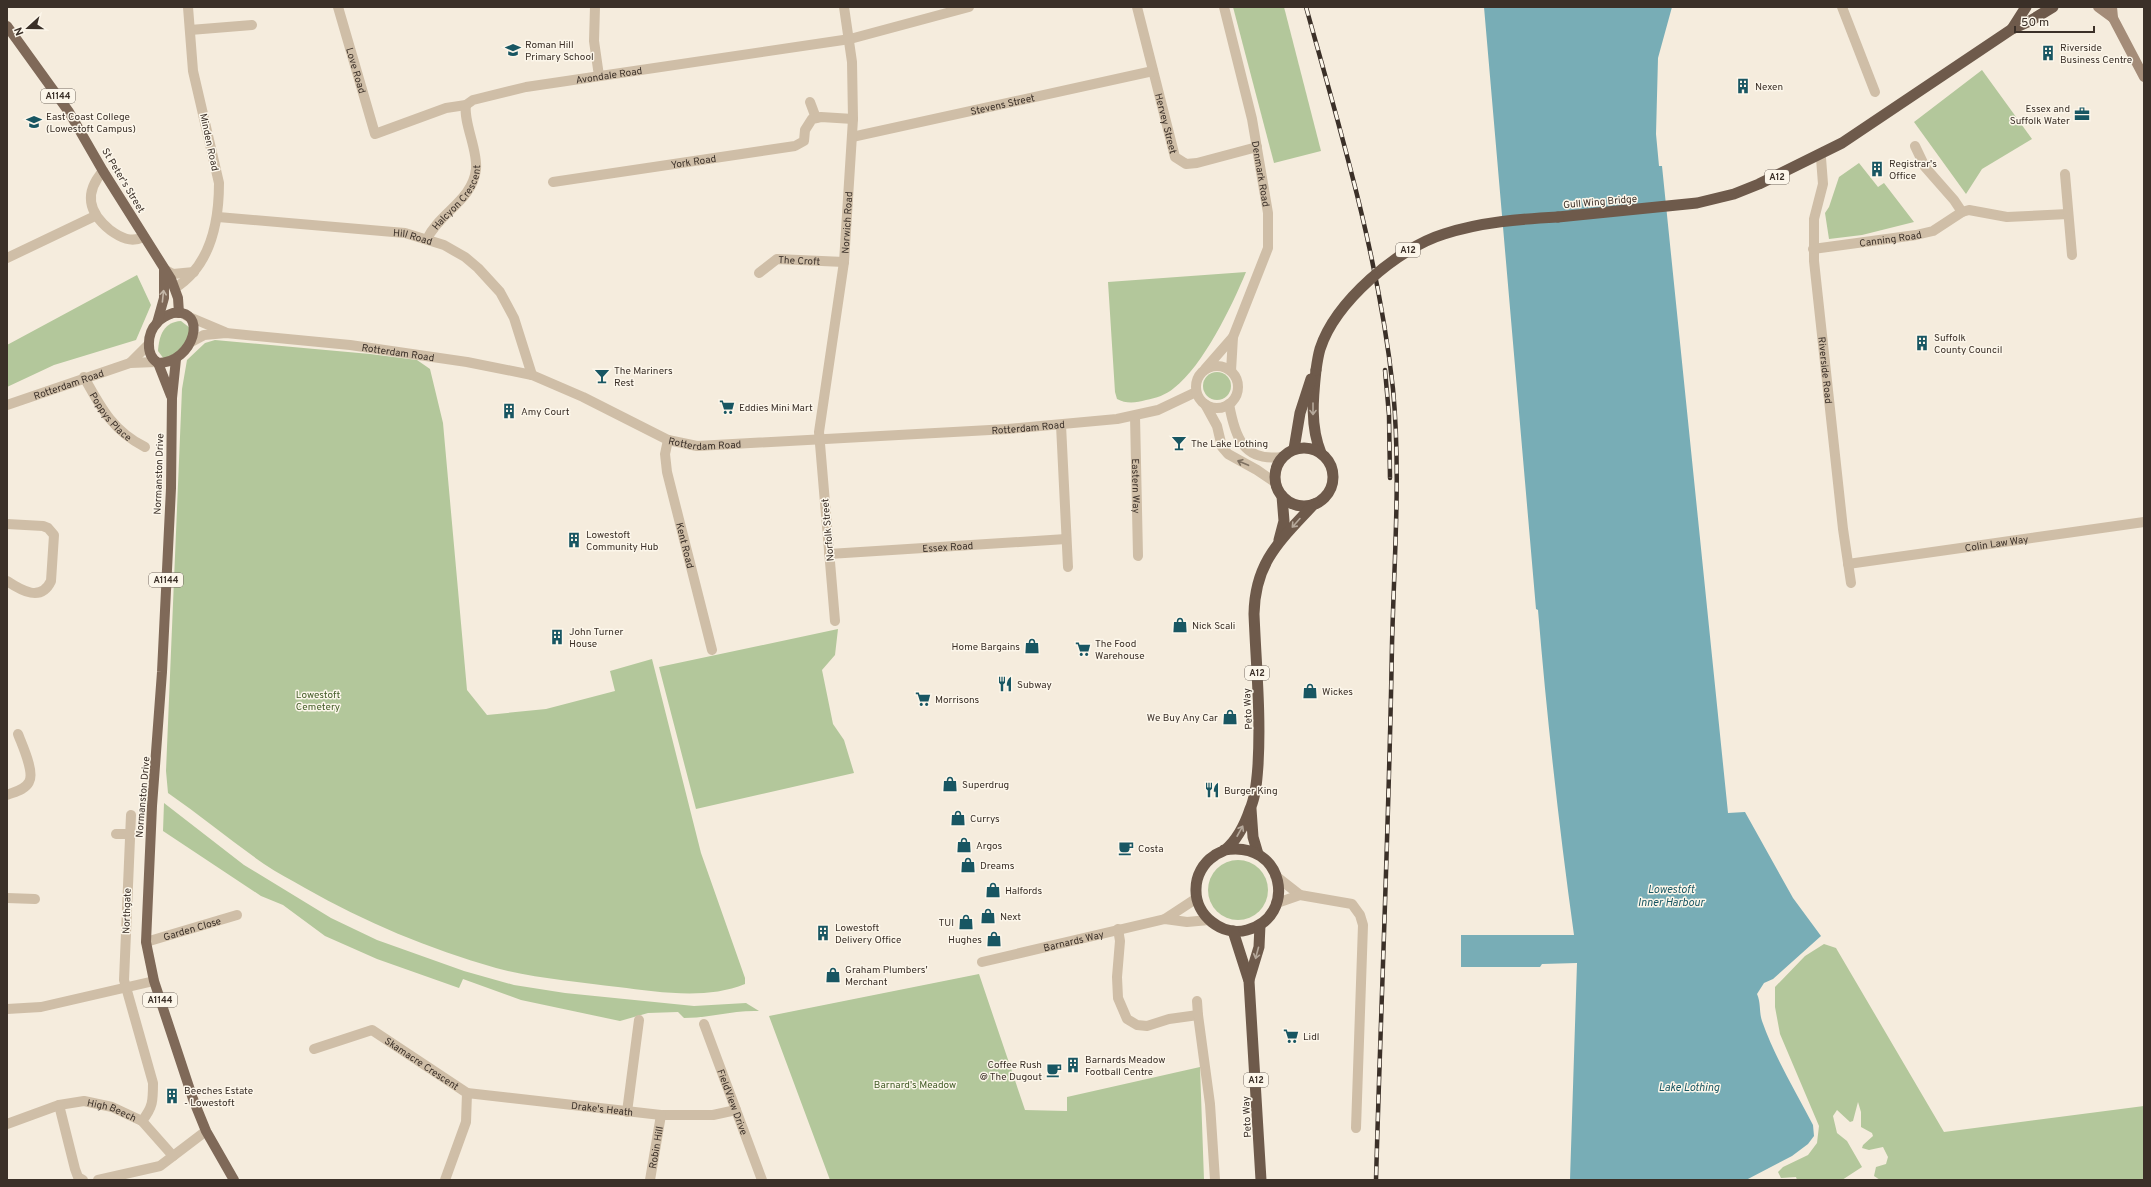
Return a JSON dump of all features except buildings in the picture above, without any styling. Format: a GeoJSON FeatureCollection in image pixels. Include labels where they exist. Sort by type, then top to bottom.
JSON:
{"type":"FeatureCollection","features":[{"type":"Feature","properties":{"kind":"highway","name":"A12"},"geometry":{"type":"LineString","coordinates":[[2012,29],[2026,7]]}},
{"type":"Feature","properties":{"kind":"highway","name":"A12"},"geometry":{"type":"LineString","coordinates":[[2012,29],[2030,21],[2053,7]]}},
{"type":"Feature","properties":{"kind":"highway","name":"Gull Wing Bridge"},"geometry":{"type":"LineString","coordinates":[[1316,370],[1320,348],[1343,309],[1363,286],[1389,262],[1415,246],[1443,234],[1505,221],[1616,212],[1697,202],[1734,194],[1780,175],[1842,143],[1924,86],[2012,29]]}},
{"type":"Feature","properties":{"kind":"highway","name":"A12"},"geometry":{"type":"LineString","coordinates":[[1294,449],[1300,413],[1306,391],[1316,370]]}},
{"type":"Feature","properties":{"kind":"highway","name":"A12"},"geometry":{"type":"LineString","coordinates":[[1316,370],[1313,424],[1315,438],[1320,453]]}},
{"type":"Feature","properties":{"kind":"highway"},"geometry":{"type":"LineString","coordinates":[[1308,448],[1320,453],[1331,467],[1331,485],[1328,493],[1314,504],[1297,505],[1282,496],[1276,483],[1275,474],[1282,457],[1294,449],[1308,448]]}},
{"type":"Feature","properties":{"kind":"highway","name":"Peto Way"},"geometry":{"type":"LineString","coordinates":[[1279,543],[1284,521],[1282,496]]}},
{"type":"Feature","properties":{"kind":"highway","name":"Peto Way"},"geometry":{"type":"LineString","coordinates":[[1224,850],[1238,835],[1251,808],[1257,777],[1260,735],[1254,600],[1260,572],[1279,543],[1314,504]]}},
{"type":"Feature","properties":{"kind":"highway","name":"Peto Way"},"geometry":{"type":"LineString","coordinates":[[1251,808],[1253,837],[1258,854]]}},
{"type":"Feature","properties":{"kind":"highway"},"geometry":{"type":"LineString","coordinates":[[1236,848],[1247,849],[1258,854],[1266,860],[1277,877],[1279,890],[1277,903],[1270,915],[1260,925],[1247,930],[1233,931],[1220,927],[1208,920],[1201,910],[1197,898],[1197,881],[1201,870],[1211,858],[1224,850],[1236,848]]}},
{"type":"Feature","properties":{"kind":"highway","name":"Peto Way"},"geometry":{"type":"LineString","coordinates":[[1249,981],[1259,947],[1260,925]]}},
{"type":"Feature","properties":{"kind":"highway","name":"Peto Way"},"geometry":{"type":"LineString","coordinates":[[1233,931],[1249,981],[1261,1180]]}},
{"type":"Feature","properties":{"kind":"main road"},"geometry":{"type":"LineString","coordinates":[[2098,7],[2113,18]]}},
{"type":"Feature","properties":{"kind":"main road"},"geometry":{"type":"LineString","coordinates":[[2112,7],[2113,18],[2144,77]]}},
{"type":"Feature","properties":{"kind":"main road","name":"St Peter's Street"},"geometry":{"type":"LineString","coordinates":[[7,26],[66,107],[102,171],[175,288],[183,314]]}},
{"type":"Feature","properties":{"kind":"main road"},"geometry":{"type":"LineString","coordinates":[[157,323],[168,315],[183,314],[192,322],[194,328],[191,342],[176,358],[167,363],[157,362],[151,355],[149,344],[151,333],[157,323],[164,298],[164,269]]}},
{"type":"Feature","properties":{"kind":"main road","name":"Normanston Drive"},"geometry":{"type":"LineString","coordinates":[[176,358],[172,398],[171,488],[157,762],[152,806],[146,942],[154,982],[177,1056],[206,1131],[234,1180]]}},
{"type":"Feature","properties":{"kind":"main road","name":"Normanston Drive"},"geometry":{"type":"LineString","coordinates":[[157,362],[172,398]]}},
{"type":"Feature","properties":{"kind":"street","name":"Minden Road"},"geometry":{"type":"LineString","coordinates":[[175,288],[194,272],[206,254],[218,217],[219,183],[193,71],[188,7]]}},
{"type":"Feature","properties":{"kind":"street","name":"Love Road"},"geometry":{"type":"LineString","coordinates":[[338,7],[375,134]]}},
{"type":"Feature","properties":{"kind":"street"},"geometry":{"type":"LineString","coordinates":[[595,7],[594,41],[599,76]]}},
{"type":"Feature","properties":{"kind":"street","name":"Norwich Road"},"geometry":{"type":"LineString","coordinates":[[820,438],[844,262],[852,137],[853,119],[850,39],[844,7]]}},
{"type":"Feature","properties":{"kind":"street","name":"Avondale Road"},"geometry":{"type":"LineString","coordinates":[[375,134],[446,108],[466,105],[473,100],[526,87],[850,39],[969,7]]}},
{"type":"Feature","properties":{"kind":"street","name":"Hervey Street"},"geometry":{"type":"LineString","coordinates":[[1137,7],[1175,157],[1186,164],[1197,163],[1257,147]]}},
{"type":"Feature","properties":{"kind":"street","name":"Denmark Road"},"geometry":{"type":"LineString","coordinates":[[1224,7],[1257,147],[1268,213],[1268,248],[1233,337],[1231,371]]}},
{"type":"Feature","properties":{"kind":"street"},"geometry":{"type":"LineString","coordinates":[[1842,7],[1875,92]]}},
{"type":"Feature","properties":{"kind":"street"},"geometry":{"type":"LineString","coordinates":[[190,30],[252,25]]}},
{"type":"Feature","properties":{"kind":"street","name":"Stevens Street"},"geometry":{"type":"LineString","coordinates":[[852,137],[1153,71]]}},
{"type":"Feature","properties":{"kind":"street"},"geometry":{"type":"LineString","coordinates":[[810,102],[816,118],[853,119]]}},
{"type":"Feature","properties":{"kind":"street","name":"Halcyon Crescent"},"geometry":{"type":"LineString","coordinates":[[427,239],[433,227],[464,197],[476,170],[472,135],[465,111],[466,105]]}},
{"type":"Feature","properties":{"kind":"street","name":"York Road"},"geometry":{"type":"LineString","coordinates":[[553,182],[795,146],[804,141],[806,125],[816,118]]}},
{"type":"Feature","properties":{"kind":"street"},"geometry":{"type":"LineString","coordinates":[[1915,146],[1925,167],[1954,200],[1962,212],[1969,210],[2008,217],[2068,214]]}},
{"type":"Feature","properties":{"kind":"street","name":"Riverside Road"},"geometry":{"type":"LineString","coordinates":[[1821,158],[1823,184],[1814,219],[1814,249],[1834,452],[1851,583]]}},
{"type":"Feature","properties":{"kind":"street"},"geometry":{"type":"LineString","coordinates":[[102,171],[96,179],[91,193],[92,209],[95,216],[123,238],[134,241],[144,237]]}},
{"type":"Feature","properties":{"kind":"street"},"geometry":{"type":"LineString","coordinates":[[2065,174],[2072,255]]}},
{"type":"Feature","properties":{"kind":"street","name":"Canning Road"},"geometry":{"type":"LineString","coordinates":[[1814,249],[1916,235],[1933,230],[1962,212]]}},
{"type":"Feature","properties":{"kind":"street"},"geometry":{"type":"LineString","coordinates":[[7,258],[95,216]]}},
{"type":"Feature","properties":{"kind":"street","name":"Hill Road"},"geometry":{"type":"LineString","coordinates":[[218,217],[405,232],[427,239],[465,257],[491,280],[500,292],[514,318],[532,376]]}},
{"type":"Feature","properties":{"kind":"street","name":"The Croft"},"geometry":{"type":"LineString","coordinates":[[759,273],[777,259],[844,262]]}},
{"type":"Feature","properties":{"kind":"street"},"geometry":{"type":"LineString","coordinates":[[164,269],[172,274],[194,272]]}},
{"type":"Feature","properties":{"kind":"street","name":"Rotterdam Road"},"geometry":{"type":"LineString","coordinates":[[183,314],[226,333]]}},
{"type":"Feature","properties":{"kind":"street","name":"Rotterdam Road"},"geometry":{"type":"LineString","coordinates":[[191,342],[204,335],[226,333],[384,349],[467,362],[532,376],[583,397],[668,440],[697,446],[1061,425],[1135,416],[1158,410],[1196,392]]}},
{"type":"Feature","properties":{"kind":"street","name":"Denmark Road"},"geometry":{"type":"LineString","coordinates":[[1205,369],[1233,337]]}},
{"type":"Feature","properties":{"kind":"street"},"geometry":{"type":"LineString","coordinates":[[130,364],[149,344]]}},
{"type":"Feature","properties":{"kind":"street","name":"Rotterdam Road"},"geometry":{"type":"LineString","coordinates":[[7,405],[84,377],[130,364],[157,362]]}},
{"type":"Feature","properties":{"kind":"street"},"geometry":{"type":"LineString","coordinates":[[1205,404],[1213,408],[1222,408],[1229,404],[1238,392],[1236,377],[1231,371],[1219,365],[1205,369],[1197,379],[1196,392],[1205,404],[1217,426],[1222,448],[1228,454],[1257,470],[1276,483]]}},
{"type":"Feature","properties":{"kind":"street","name":"Poppys Place"},"geometry":{"type":"LineString","coordinates":[[84,377],[104,413],[132,440],[145,447]]}},
{"type":"Feature","properties":{"kind":"street"},"geometry":{"type":"LineString","coordinates":[[1229,404],[1236,433],[1239,440],[1248,450],[1256,455],[1270,459],[1282,457]]}},
{"type":"Feature","properties":{"kind":"street","name":"Eastern Way"},"geometry":{"type":"LineString","coordinates":[[1135,416],[1138,556]]}},
{"type":"Feature","properties":{"kind":"street"},"geometry":{"type":"LineString","coordinates":[[1061,425],[1068,567]]}},
{"type":"Feature","properties":{"kind":"street","name":"Norfolk Street"},"geometry":{"type":"LineString","coordinates":[[820,438],[835,621]]}},
{"type":"Feature","properties":{"kind":"street","name":"Kent Road"},"geometry":{"type":"LineString","coordinates":[[668,440],[665,454],[667,472],[712,650]]}},
{"type":"Feature","properties":{"kind":"street","name":"Colin Law Way"},"geometry":{"type":"LineString","coordinates":[[1848,564],[2144,522]]}},
{"type":"Feature","properties":{"kind":"street"},"geometry":{"type":"LineString","coordinates":[[7,524],[43,526],[48,528],[54,535],[52,581],[44,591],[33,594],[27,593],[7,581]]}},
{"type":"Feature","properties":{"kind":"street","name":"Essex Road"},"geometry":{"type":"LineString","coordinates":[[829,554],[1066,539]]}},
{"type":"Feature","properties":{"kind":"street"},"geometry":{"type":"LineString","coordinates":[[7,794],[20,790],[29,782],[31,772],[18,734]]}},
{"type":"Feature","properties":{"kind":"street","name":"Northgate"},"geometry":{"type":"LineString","coordinates":[[131,815],[124,988],[152,1083],[153,1098],[150,1110],[142,1121]]}},
{"type":"Feature","properties":{"kind":"street"},"geometry":{"type":"LineString","coordinates":[[116,834],[130,834]]}},
{"type":"Feature","properties":{"kind":"street"},"geometry":{"type":"LineString","coordinates":[[1277,877],[1300,895],[1352,904],[1360,915],[1362,925],[1356,1128]]}},
{"type":"Feature","properties":{"kind":"street"},"geometry":{"type":"LineString","coordinates":[[1277,903],[1300,895]]}},
{"type":"Feature","properties":{"kind":"street"},"geometry":{"type":"LineString","coordinates":[[7,898],[35,899]]}},
{"type":"Feature","properties":{"kind":"street","name":"Barnards Way"},"geometry":{"type":"LineString","coordinates":[[982,962],[1165,919],[1197,898]]}},
{"type":"Feature","properties":{"kind":"street","name":"Garden Close"},"geometry":{"type":"LineString","coordinates":[[146,942],[237,915]]}},
{"type":"Feature","properties":{"kind":"street","name":"Barnards Way"},"geometry":{"type":"LineString","coordinates":[[1165,919],[1187,922],[1208,920]]}},
{"type":"Feature","properties":{"kind":"street"},"geometry":{"type":"LineString","coordinates":[[1118,930],[1120,942],[1117,977],[1118,998],[1127,1019],[1137,1025],[1147,1026],[1169,1019],[1198,1015]]}},
{"type":"Feature","properties":{"kind":"street"},"geometry":{"type":"LineString","coordinates":[[7,1009],[41,1007],[154,982]]}},
{"type":"Feature","properties":{"kind":"street"},"geometry":{"type":"LineString","coordinates":[[1197,1001],[1210,1104],[1215,1180]]}},
{"type":"Feature","properties":{"kind":"street"},"geometry":{"type":"LineString","coordinates":[[627,1112],[639,1020]]}},
{"type":"Feature","properties":{"kind":"street","name":"FieldView Drive"},"geometry":{"type":"LineString","coordinates":[[704,1024],[762,1180]]}},
{"type":"Feature","properties":{"kind":"street","name":"Skamacre Crescent"},"geometry":{"type":"LineString","coordinates":[[314,1049],[372,1030],[467,1093],[466,1122],[446,1180]]}},
{"type":"Feature","properties":{"kind":"street","name":"Drake's Heath"},"geometry":{"type":"LineString","coordinates":[[467,1093],[661,1115],[713,1115],[736,1110]]}},
{"type":"Feature","properties":{"kind":"street","name":"High Beech"},"geometry":{"type":"LineString","coordinates":[[7,1124],[59,1105],[84,1101],[112,1107],[142,1121],[173,1156]]}},
{"type":"Feature","properties":{"kind":"street"},"geometry":{"type":"LineString","coordinates":[[59,1105],[75,1168],[78,1177],[83,1180]]}},
{"type":"Feature","properties":{"kind":"street","name":"Robin Hill"},"geometry":{"type":"LineString","coordinates":[[650,1180],[661,1115]]}},
{"type":"Feature","properties":{"kind":"street"},"geometry":{"type":"LineString","coordinates":[[98,1180],[160,1166],[206,1131]]}},
{"type":"Feature","properties":{"kind":"green space"},"geometry":{"type":"Polygon","coordinates":[[[1233,7],[1284,7],[1321,151],[1274,163],[1233,7]]]}},
{"type":"Feature","properties":{"kind":"green space"},"geometry":{"type":"Polygon","coordinates":[[[1982,70],[2032,139],[1982,169],[1966,194],[1914,122],[1982,70]]]}},
{"type":"Feature","properties":{"kind":"green space"},"geometry":{"type":"Polygon","coordinates":[[[1859,163],[1878,187],[1884,183],[1914,222],[1862,235],[1829,239],[1825,213],[1829,207],[1839,177],[1859,163]]]}},
{"type":"Feature","properties":{"kind":"green space"},"geometry":{"type":"Polygon","coordinates":[[[1246,272],[1216,334],[1206,351],[1185,378],[1171,390],[1157,397],[1139,402],[1124,402],[1117,399],[1115,392],[1108,282],[1246,272]]]}},
{"type":"Feature","properties":{"kind":"green space"},"geometry":{"type":"Polygon","coordinates":[[[137,275],[151,305],[136,340],[54,365],[7,387],[7,345],[137,275]]]}},
{"type":"Feature","properties":{"kind":"green space"},"geometry":{"type":"Polygon","coordinates":[[[181,321],[190,328],[191,336],[178,352],[164,359],[158,351],[161,335],[170,324],[181,321]]]}},
{"type":"Feature","properties":{"kind":"green space","name":"Lowestoft Cemetery"},"geometry":{"type":"Polygon","coordinates":[[[215,340],[370,354],[417,360],[430,369],[443,423],[467,690],[487,715],[546,709],[615,691],[610,671],[652,659],[701,853],[745,978],[745,984],[714,992],[682,993],[650,991],[541,977],[496,968],[471,961],[398,934],[305,888],[264,864],[168,793],[166,771],[182,389],[187,360],[205,343],[215,340]]]}},
{"type":"Feature","properties":{"kind":"green space"},"geometry":{"type":"Polygon","coordinates":[[[1217,372],[1227,376],[1231,386],[1227,396],[1217,400],[1207,396],[1203,386],[1207,376],[1217,372]]]}},
{"type":"Feature","properties":{"kind":"green space"},"geometry":{"type":"Polygon","coordinates":[[[838,629],[835,655],[822,670],[833,724],[844,740],[854,773],[696,809],[659,667],[838,629]]]}},
{"type":"Feature","properties":{"kind":"green space"},"geometry":{"type":"Polygon","coordinates":[[[164,803],[244,865],[331,918],[377,940],[464,971],[514,985],[565,993],[694,1006],[746,1003],[759,1011],[684,1018],[678,1012],[648,1013],[620,1021],[521,1000],[463,979],[459,988],[377,959],[325,936],[283,905],[261,896],[163,831],[164,803]]]}},
{"type":"Feature","properties":{"kind":"green space"},"geometry":{"type":"Polygon","coordinates":[[[1238,860],[1255,865],[1263,873],[1268,890],[1263,907],[1255,915],[1238,920],[1221,915],[1213,907],[1208,890],[1213,873],[1221,865],[1238,860]]]}},
{"type":"Feature","properties":{"kind":"green space"},"geometry":{"type":"Polygon","coordinates":[[[1824,944],[1836,948],[1944,1132],[2144,1106],[2144,1180],[1880,1180],[1874,1176],[1876,1167],[1886,1164],[1888,1157],[1883,1147],[1869,1150],[1862,1148],[1863,1145],[1873,1136],[1872,1133],[1861,1127],[1861,1112],[1858,1102],[1853,1121],[1850,1122],[1837,1110],[1833,1116],[1837,1133],[1847,1141],[1862,1167],[1842,1180],[1797,1180],[1796,1177],[1781,1178],[1778,1172],[1783,1167],[1808,1155],[1817,1143],[1819,1126],[1780,1034],[1775,1007],[1775,987],[1805,956],[1824,944]]]}},
{"type":"Feature","properties":{"kind":"green space","name":"Barnard's Meadow"},"geometry":{"type":"Polygon","coordinates":[[[979,974],[1025,1110],[1067,1111],[1067,1097],[1200,1067],[1204,1180],[830,1180],[769,1016],[979,974]]]}},
{"type":"Feature","properties":{"kind":"water","name":"Lowestoft Inner Harbour"},"geometry":{"type":"Polygon","coordinates":[[[1484,7],[1672,7],[1658,58],[1656,134],[1659,166],[1662,166],[1728,813],[1745,812],[1793,898],[1821,936],[1773,979],[1764,983],[1757,994],[1761,1018],[1767,1035],[1813,1125],[1814,1136],[1808,1144],[1792,1156],[1746,1180],[1570,1180],[1577,963],[1542,964],[1540,967],[1461,967],[1461,935],[1574,935],[1563,854],[1545,692],[1538,610],[1536,609],[1484,7]]]}},
{"type":"Feature","properties":{"kind":"railway"},"geometry":{"type":"LineString","coordinates":[[1306,7],[1345,149],[1369,244],[1387,340],[1395,421],[1397,485],[1376,1180]]}},
{"type":"Feature","properties":{"kind":"railway"},"geometry":{"type":"LineString","coordinates":[[1385,370],[1389,415],[1390,478]]}},
{"type":"Feature","properties":{"kind":"place","name":"Roman Hill Primary School"},"geometry":{"type":"Point","coordinates":[513,50]}},
{"type":"Feature","properties":{"kind":"place","name":"Riverside Business Centre"},"geometry":{"type":"Point","coordinates":[2048,53]}},
{"type":"Feature","properties":{"kind":"place","name":"Nexen"},"geometry":{"type":"Point","coordinates":[1743,86]}},
{"type":"Feature","properties":{"kind":"place","name":"Essex and Suffolk Water"},"geometry":{"type":"Point","coordinates":[2082,114]}},
{"type":"Feature","properties":{"kind":"place","name":"East Coast College (Lowestoft Campus)"},"geometry":{"type":"Point","coordinates":[34,122]}},
{"type":"Feature","properties":{"kind":"place","name":"Registrar's Office"},"geometry":{"type":"Point","coordinates":[1877,169]}},
{"type":"Feature","properties":{"kind":"place","name":"Suffolk County Council"},"geometry":{"type":"Point","coordinates":[1922,343]}},
{"type":"Feature","properties":{"kind":"place","name":"The Mariners Rest"},"geometry":{"type":"Point","coordinates":[602,376]}},
{"type":"Feature","properties":{"kind":"place","name":"Eddies Mini Mart"},"geometry":{"type":"Point","coordinates":[727,407]}},
{"type":"Feature","properties":{"kind":"place","name":"Amy Court"},"geometry":{"type":"Point","coordinates":[509,411]}},
{"type":"Feature","properties":{"kind":"place","name":"The Lake Lothing"},"geometry":{"type":"Point","coordinates":[1179,443]}},
{"type":"Feature","properties":{"kind":"place","name":"Lowestoft Community Hub"},"geometry":{"type":"Point","coordinates":[574,540]}},
{"type":"Feature","properties":{"kind":"place","name":"Nick Scali"},"geometry":{"type":"Point","coordinates":[1180,625]}},
{"type":"Feature","properties":{"kind":"place","name":"John Turner House"},"geometry":{"type":"Point","coordinates":[557,637]}},
{"type":"Feature","properties":{"kind":"place","name":"Home Bargains"},"geometry":{"type":"Point","coordinates":[1032,646]}},
{"type":"Feature","properties":{"kind":"place","name":"The Food Warehouse"},"geometry":{"type":"Point","coordinates":[1083,649]}},
{"type":"Feature","properties":{"kind":"place","name":"Subway"},"geometry":{"type":"Point","coordinates":[1005,684]}},
{"type":"Feature","properties":{"kind":"place","name":"Wickes"},"geometry":{"type":"Point","coordinates":[1310,691]}},
{"type":"Feature","properties":{"kind":"place","name":"Morrisons"},"geometry":{"type":"Point","coordinates":[923,699]}},
{"type":"Feature","properties":{"kind":"place","name":"We Buy Any Car"},"geometry":{"type":"Point","coordinates":[1230,717]}},
{"type":"Feature","properties":{"kind":"place","name":"Superdrug"},"geometry":{"type":"Point","coordinates":[950,784]}},
{"type":"Feature","properties":{"kind":"place","name":"Burger King"},"geometry":{"type":"Point","coordinates":[1212,790]}},
{"type":"Feature","properties":{"kind":"place","name":"Currys"},"geometry":{"type":"Point","coordinates":[958,818]}},
{"type":"Feature","properties":{"kind":"place","name":"Argos"},"geometry":{"type":"Point","coordinates":[964,845]}},
{"type":"Feature","properties":{"kind":"place","name":"Costa"},"geometry":{"type":"Point","coordinates":[1126,848]}},
{"type":"Feature","properties":{"kind":"place","name":"Dreams"},"geometry":{"type":"Point","coordinates":[968,865]}},
{"type":"Feature","properties":{"kind":"place","name":"Halfords"},"geometry":{"type":"Point","coordinates":[993,890]}},
{"type":"Feature","properties":{"kind":"place","name":"Next"},"geometry":{"type":"Point","coordinates":[988,916]}},
{"type":"Feature","properties":{"kind":"place","name":"TUI"},"geometry":{"type":"Point","coordinates":[966,922]}},
{"type":"Feature","properties":{"kind":"place","name":"Lowestoft Delivery Office"},"geometry":{"type":"Point","coordinates":[823,933]}},
{"type":"Feature","properties":{"kind":"place","name":"Hughes"},"geometry":{"type":"Point","coordinates":[994,939]}},
{"type":"Feature","properties":{"kind":"place","name":"Graham Plumbers' Merchant"},"geometry":{"type":"Point","coordinates":[833,975]}},
{"type":"Feature","properties":{"kind":"place","name":"Lidl"},"geometry":{"type":"Point","coordinates":[1291,1036]}},
{"type":"Feature","properties":{"kind":"place","name":"Barnards Meadow Football Centre"},"geometry":{"type":"Point","coordinates":[1073,1065]}},
{"type":"Feature","properties":{"kind":"place","name":"Coffee Rush @ The Dugout"},"geometry":{"type":"Point","coordinates":[1054,1070]}},
{"type":"Feature","properties":{"kind":"place","name":"Beeches Estate - Lowestoft"},"geometry":{"type":"Point","coordinates":[172,1096]}},
{"type":"Feature","properties":{"kind":"water label","name":"Lake Lothing"},"geometry":{"type":"Point","coordinates":[1689,1087]}}]}
